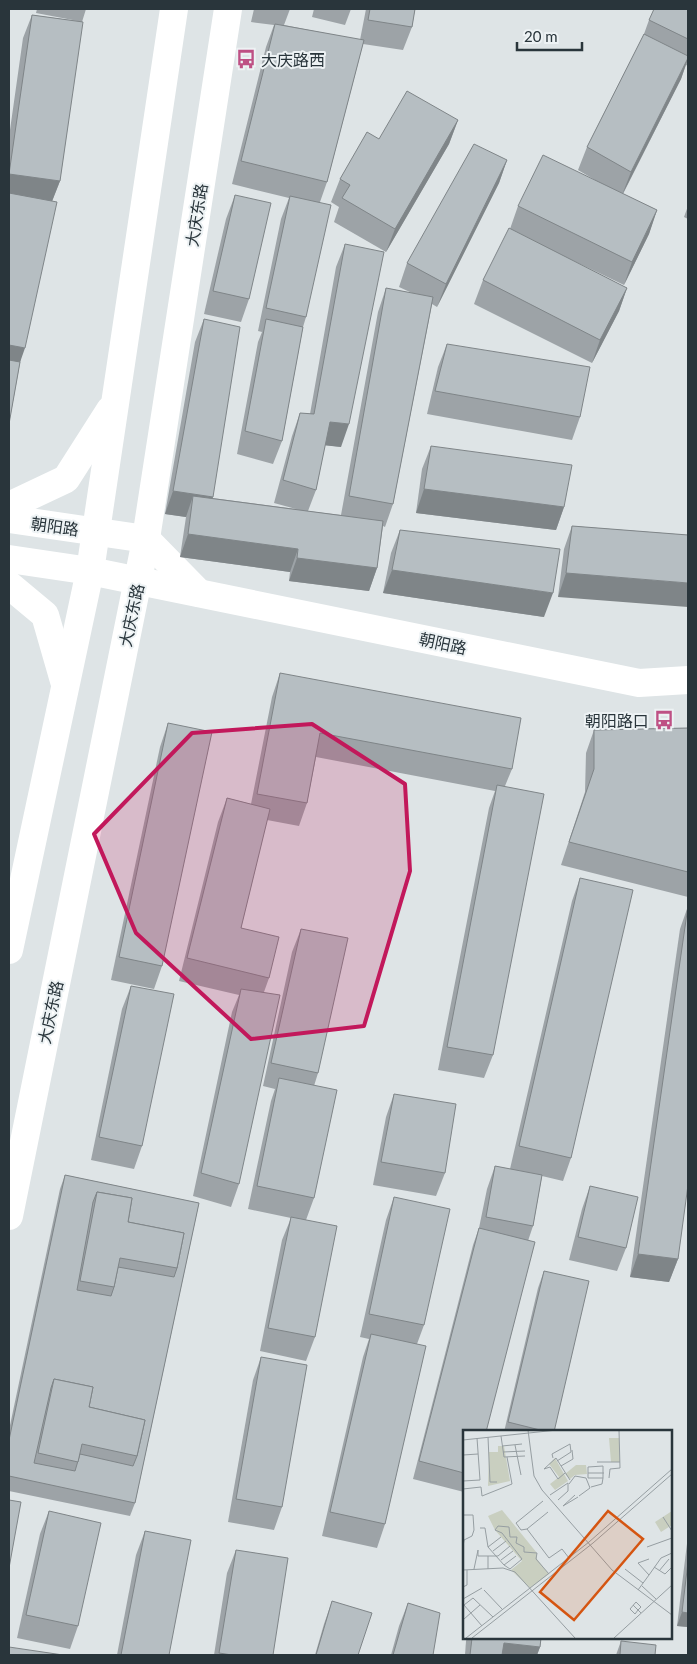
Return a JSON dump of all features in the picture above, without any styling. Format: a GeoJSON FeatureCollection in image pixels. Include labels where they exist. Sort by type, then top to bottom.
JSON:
{"type":"FeatureCollection","features":[{"type":"Feature","properties":{"kind":"main road"},"geometry":{"type":"LineString","coordinates":[[9,950],[90,571],[174,9]]}},
{"type":"Feature","properties":{"kind":"main road","name":"大庆东路"},"geometry":{"type":"LineString","coordinates":[[9,1216],[146,539],[228,9]]}},
{"type":"Feature","properties":{"kind":"main road"},"geometry":{"type":"LineString","coordinates":[[9,506],[66,479],[116,400]]}},
{"type":"Feature","properties":{"kind":"main road","name":"朝阳路"},"geometry":{"type":"LineString","coordinates":[[9,520],[146,539]]}},
{"type":"Feature","properties":{"kind":"main road"},"geometry":{"type":"LineString","coordinates":[[146,539],[199,593]]}},
{"type":"Feature","properties":{"kind":"main road","name":"朝阳路"},"geometry":{"type":"LineString","coordinates":[[9,559],[90,571],[639,683],[688,680]]}},
{"type":"Feature","properties":{"kind":"main road"},"geometry":{"type":"LineString","coordinates":[[9,585],[45,615],[65,686]]}},
{"type":"Feature","properties":{"kind":"highlighted area"},"geometry":{"type":"Polygon","coordinates":[[[312,724],[405,784],[410,871],[364,1026],[251,1039],[136,933],[94,834],[192,733],[312,724]]]}},
{"type":"Feature","properties":{"kind":"building"},"geometry":{"type":"Polygon","coordinates":[[[370,9],[415,9],[412,27],[368,20],[370,9]]]}},
{"type":"Feature","properties":{"kind":"building"},"geometry":{"type":"Polygon","coordinates":[[[654,9],[688,9],[688,39],[649,20],[654,9]]]}},
{"type":"Feature","properties":{"kind":"building"},"geometry":{"type":"Polygon","coordinates":[[[32,15],[83,22],[60,181],[9,174],[32,15]]]}},
{"type":"Feature","properties":{"kind":"building"},"geometry":{"type":"Polygon","coordinates":[[[275,24],[364,40],[327,182],[241,161],[275,24]]]}},
{"type":"Feature","properties":{"kind":"building"},"geometry":{"type":"Polygon","coordinates":[[[644,34],[688,56],[688,58],[631,172],[587,147],[644,34]]]}},
{"type":"Feature","properties":{"kind":"building"},"geometry":{"type":"Polygon","coordinates":[[[407,91],[458,120],[395,229],[342,198],[350,185],[340,179],[367,132],[379,139],[407,91]]]}},
{"type":"Feature","properties":{"kind":"building"},"geometry":{"type":"Polygon","coordinates":[[[474,144],[507,160],[446,284],[407,263],[474,144]]]}},
{"type":"Feature","properties":{"kind":"building"},"geometry":{"type":"Polygon","coordinates":[[[543,155],[657,210],[632,262],[518,206],[543,155]]]}},
{"type":"Feature","properties":{"kind":"building"},"geometry":{"type":"Polygon","coordinates":[[[9,193],[57,202],[25,348],[9,345],[9,193]]]}},
{"type":"Feature","properties":{"kind":"building"},"geometry":{"type":"Polygon","coordinates":[[[235,195],[271,203],[249,299],[213,291],[235,195]]]}},
{"type":"Feature","properties":{"kind":"building"},"geometry":{"type":"Polygon","coordinates":[[[290,196],[331,205],[306,317],[266,308],[290,196]]]}},
{"type":"Feature","properties":{"kind":"building"},"geometry":{"type":"Polygon","coordinates":[[[509,228],[627,288],[600,340],[483,280],[509,228]]]}},
{"type":"Feature","properties":{"kind":"building"},"geometry":{"type":"Polygon","coordinates":[[[345,244],[384,252],[349,424],[330,422],[316,490],[283,480],[300,413],[314,414],[345,244]]]}},
{"type":"Feature","properties":{"kind":"building"},"geometry":{"type":"Polygon","coordinates":[[[386,288],[433,297],[393,504],[349,496],[386,288]]]}},
{"type":"Feature","properties":{"kind":"building"},"geometry":{"type":"Polygon","coordinates":[[[204,319],[240,327],[213,497],[173,491],[204,319]]]}},
{"type":"Feature","properties":{"kind":"building"},"geometry":{"type":"Polygon","coordinates":[[[266,319],[303,327],[282,441],[245,431],[266,319]]]}},
{"type":"Feature","properties":{"kind":"building"},"geometry":{"type":"Polygon","coordinates":[[[447,344],[590,367],[580,417],[435,391],[447,344]]]}},
{"type":"Feature","properties":{"kind":"building"},"geometry":{"type":"Polygon","coordinates":[[[9,360],[20,362],[9,424],[9,360]]]}},
{"type":"Feature","properties":{"kind":"building"},"geometry":{"type":"Polygon","coordinates":[[[431,446],[572,465],[564,507],[424,489],[431,446]]]}},
{"type":"Feature","properties":{"kind":"building"},"geometry":{"type":"Polygon","coordinates":[[[193,496],[383,521],[377,568],[297,558],[298,549],[188,534],[193,496]]]}},
{"type":"Feature","properties":{"kind":"building"},"geometry":{"type":"Polygon","coordinates":[[[572,526],[688,535],[688,583],[566,573],[572,526]]]}},
{"type":"Feature","properties":{"kind":"building"},"geometry":{"type":"Polygon","coordinates":[[[400,530],[560,549],[553,593],[392,570],[400,530]]]}},
{"type":"Feature","properties":{"kind":"building"},"geometry":{"type":"Polygon","coordinates":[[[280,673],[521,718],[512,769],[320,733],[307,803],[257,794],[280,673]]]}},
{"type":"Feature","properties":{"kind":"building"},"geometry":{"type":"Polygon","coordinates":[[[168,723],[212,732],[162,966],[119,957],[168,723]]]}},
{"type":"Feature","properties":{"kind":"building"},"geometry":{"type":"Polygon","coordinates":[[[688,728],[688,872],[569,842],[594,769],[594,730],[688,728]]]}},
{"type":"Feature","properties":{"kind":"building"},"geometry":{"type":"Polygon","coordinates":[[[497,785],[544,794],[493,1055],[447,1047],[497,785]]]}},
{"type":"Feature","properties":{"kind":"building"},"geometry":{"type":"Polygon","coordinates":[[[227,798],[270,809],[241,928],[279,937],[269,978],[187,958],[227,798]]]}},
{"type":"Feature","properties":{"kind":"building"},"geometry":{"type":"Polygon","coordinates":[[[580,878],[633,890],[571,1158],[519,1146],[580,878]]]}},
{"type":"Feature","properties":{"kind":"building"},"geometry":{"type":"Polygon","coordinates":[[[688,906],[688,1185],[678,1259],[638,1254],[688,906]]]}},
{"type":"Feature","properties":{"kind":"building"},"geometry":{"type":"Polygon","coordinates":[[[301,929],[348,938],[318,1073],[271,1063],[301,929]]]}},
{"type":"Feature","properties":{"kind":"building"},"geometry":{"type":"Polygon","coordinates":[[[131,986],[174,994],[142,1146],[99,1137],[131,986]]]}},
{"type":"Feature","properties":{"kind":"building"},"geometry":{"type":"Polygon","coordinates":[[[241,989],[280,995],[239,1184],[201,1173],[241,989]]]}},
{"type":"Feature","properties":{"kind":"building"},"geometry":{"type":"Polygon","coordinates":[[[279,1078],[337,1090],[314,1198],[257,1186],[279,1078]]]}},
{"type":"Feature","properties":{"kind":"building"},"geometry":{"type":"Polygon","coordinates":[[[394,1094],[456,1104],[445,1173],[381,1162],[394,1094]]]}},
{"type":"Feature","properties":{"kind":"building"},"geometry":{"type":"Polygon","coordinates":[[[495,1166],[542,1175],[533,1226],[486,1217],[495,1166]]]}},
{"type":"Feature","properties":{"kind":"building"},"geometry":{"type":"Polygon","coordinates":[[[65,1175],[199,1203],[135,1503],[9,1476],[9,1440],[65,1175]],[[97,1192],[93,1202],[77,1290],[111,1296],[118,1267],[174,1277],[184,1233],[128,1222],[132,1198],[97,1192]],[[54,1379],[34,1463],[75,1471],[80,1454],[133,1466],[145,1420],[89,1407],[93,1387],[54,1379]]]}},
{"type":"Feature","properties":{"kind":"building"},"geometry":{"type":"Polygon","coordinates":[[[590,1186],[638,1197],[626,1248],[578,1237],[590,1186]]]}},
{"type":"Feature","properties":{"kind":"building"},"geometry":{"type":"Polygon","coordinates":[[[97,1192],[132,1198],[128,1222],[184,1233],[177,1268],[120,1258],[114,1287],[80,1281],[97,1192]]]}},
{"type":"Feature","properties":{"kind":"building"},"geometry":{"type":"Polygon","coordinates":[[[394,1197],[450,1209],[424,1325],[369,1314],[394,1197]]]}},
{"type":"Feature","properties":{"kind":"building"},"geometry":{"type":"Polygon","coordinates":[[[291,1217],[337,1226],[315,1337],[268,1328],[291,1217]]]}},
{"type":"Feature","properties":{"kind":"building"},"geometry":{"type":"Polygon","coordinates":[[[479,1228],[535,1242],[487,1430],[463,1430],[463,1473],[419,1461],[479,1228]]]}},
{"type":"Feature","properties":{"kind":"building"},"geometry":{"type":"Polygon","coordinates":[[[544,1271],[589,1281],[554,1430],[540,1430],[508,1422],[544,1271]]]}},
{"type":"Feature","properties":{"kind":"building"},"geometry":{"type":"Polygon","coordinates":[[[371,1334],[426,1346],[385,1524],[330,1512],[371,1334]]]}},
{"type":"Feature","properties":{"kind":"building"},"geometry":{"type":"Polygon","coordinates":[[[261,1357],[307,1365],[282,1507],[236,1499],[261,1357]]]}},
{"type":"Feature","properties":{"kind":"building"},"geometry":{"type":"Polygon","coordinates":[[[54,1379],[93,1387],[89,1407],[145,1420],[137,1456],[82,1444],[78,1462],[38,1453],[54,1379]]]}},
{"type":"Feature","properties":{"kind":"building"},"geometry":{"type":"Polygon","coordinates":[[[9,1500],[21,1502],[9,1568],[9,1500]]]}},
{"type":"Feature","properties":{"kind":"building"},"geometry":{"type":"Polygon","coordinates":[[[49,1511],[101,1523],[78,1626],[26,1615],[49,1511]]]}},
{"type":"Feature","properties":{"kind":"building"},"geometry":{"type":"Polygon","coordinates":[[[145,1531],[191,1540],[169,1655],[121,1655],[145,1531]]]}},
{"type":"Feature","properties":{"kind":"building"},"geometry":{"type":"Polygon","coordinates":[[[236,1550],[288,1558],[273,1655],[232,1655],[219,1653],[236,1550]]]}},
{"type":"Feature","properties":{"kind":"building"},"geometry":{"type":"Polygon","coordinates":[[[688,1562],[688,1613],[682,1612],[688,1562]]]}},
{"type":"Feature","properties":{"kind":"building"},"geometry":{"type":"Polygon","coordinates":[[[332,1601],[372,1613],[358,1655],[316,1655],[332,1601]]]}},
{"type":"Feature","properties":{"kind":"building"},"geometry":{"type":"Polygon","coordinates":[[[408,1603],[440,1613],[433,1655],[393,1655],[408,1603]]]}},
{"type":"Feature","properties":{"kind":"building"},"geometry":{"type":"Polygon","coordinates":[[[472,1639],[541,1639],[540,1647],[504,1643],[502,1655],[470,1655],[472,1639]]]}},
{"type":"Feature","properties":{"kind":"building"},"geometry":{"type":"Polygon","coordinates":[[[621,1641],[656,1645],[655,1655],[620,1655],[621,1641]]]}},
{"type":"Feature","properties":{"kind":"building"},"geometry":{"type":"Polygon","coordinates":[[[9,1647],[63,1655],[9,1655],[9,1647]]]}},
{"type":"Feature","properties":{"kind":"place","name":"大庆路西"},"geometry":{"type":"Point","coordinates":[246,59]}},
{"type":"Feature","properties":{"kind":"place","name":"朝阳路口"},"geometry":{"type":"Point","coordinates":[664,720]}}]}
